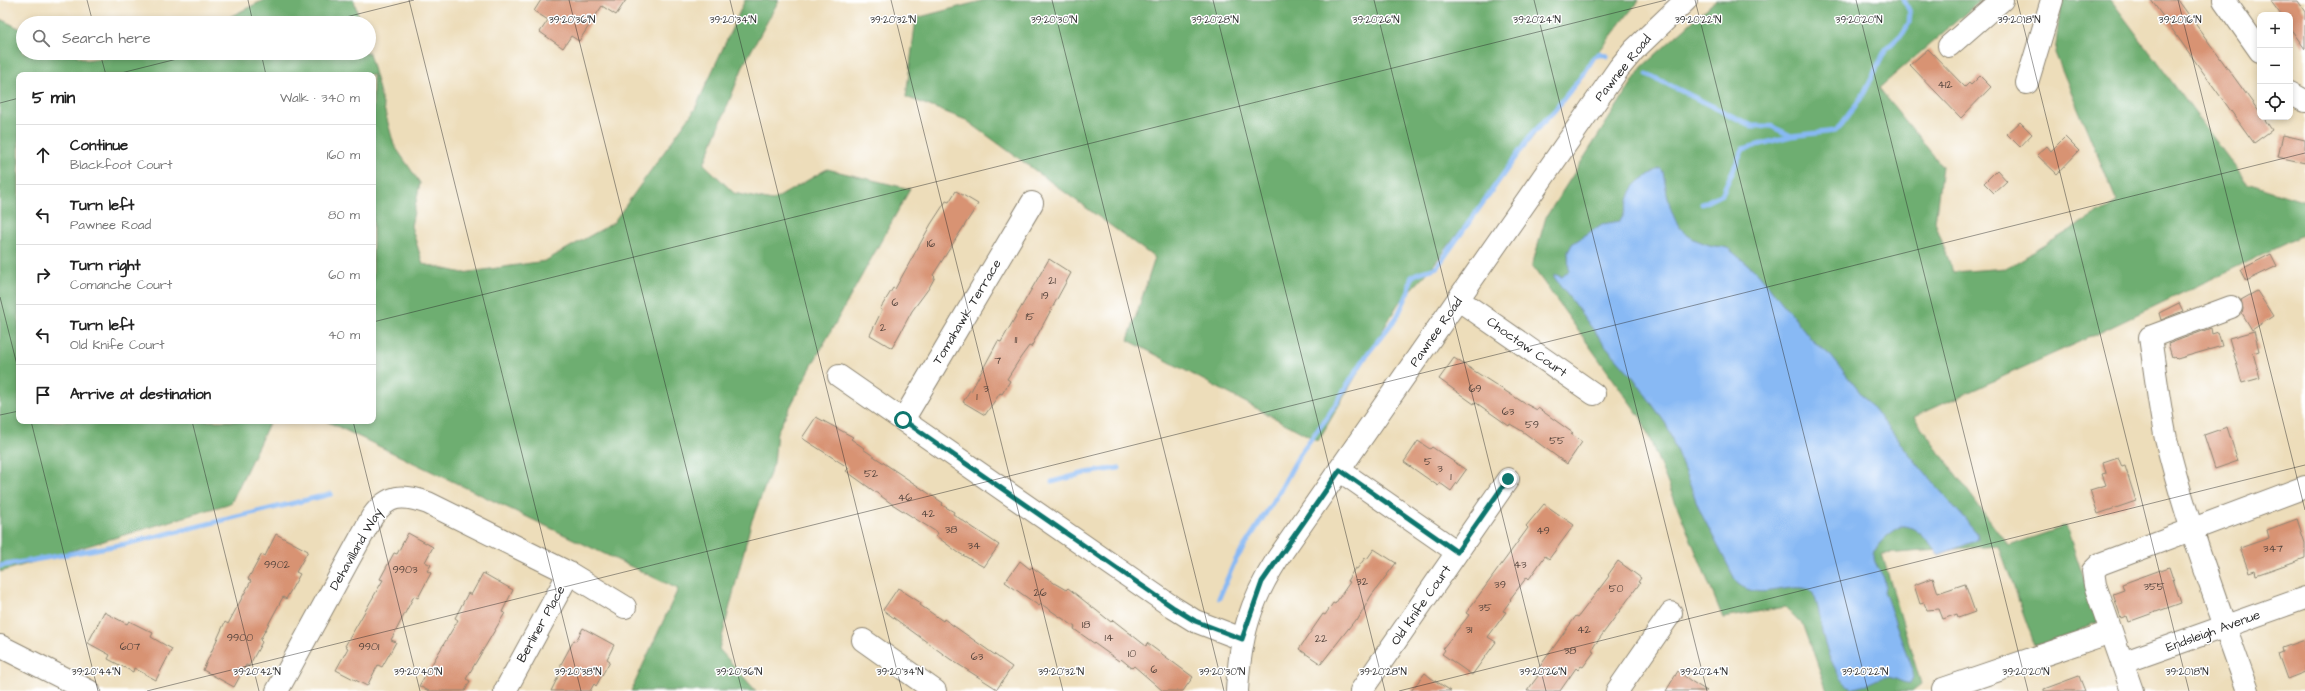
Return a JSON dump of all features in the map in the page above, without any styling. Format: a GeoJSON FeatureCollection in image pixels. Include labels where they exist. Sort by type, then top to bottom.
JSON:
{"type":"FeatureCollection","features":[{"type":"Feature","properties":{"kind":"street","name":"Pawnee Road"},"geometry":{"type":"LineString","coordinates":[[1237,691],[1242,639],[1262,582],[1620,68],[1634,50],[1686,0]]}},
{"type":"Feature","properties":{"kind":"street"},"geometry":{"type":"LineString","coordinates":[[1949,46],[2002,0]]}},
{"type":"Feature","properties":{"kind":"street"},"geometry":{"type":"LineString","coordinates":[[2027,83],[2052,0]]}},
{"type":"Feature","properties":{"kind":"street"},"geometry":{"type":"LineString","coordinates":[[2224,0],[2258,48]]}},
{"type":"Feature","properties":{"kind":"street"},"geometry":{"type":"LineString","coordinates":[[2293,95],[2305,101]]}},
{"type":"Feature","properties":{"kind":"street","name":"Tomahawk Terrace"},"geometry":{"type":"LineString","coordinates":[[903,420],[1032,203]]}},
{"type":"Feature","properties":{"kind":"street","name":"Choctaw Court"},"geometry":{"type":"LineString","coordinates":[[1459,300],[1594,394]]}},
{"type":"Feature","properties":{"kind":"street"},"geometry":{"type":"LineString","coordinates":[[2231,307],[2150,337],[2158,398],[2166,438],[2192,528],[2248,691]]}},
{"type":"Feature","properties":{"kind":"street"},"geometry":{"type":"LineString","coordinates":[[839,376],[1174,608],[1195,621],[1242,639]]}},
{"type":"Feature","properties":{"kind":"street"},"geometry":{"type":"LineString","coordinates":[[1340,470],[1457,552]]}},
{"type":"Feature","properties":{"kind":"street","name":"Old Knife Court"},"geometry":{"type":"LineString","coordinates":[[1361,691],[1508,479]]}},
{"type":"Feature","properties":{"kind":"street"},"geometry":{"type":"LineString","coordinates":[[2132,691],[2095,585],[2093,571],[2100,564],[2192,528],[2305,487]]}},
{"type":"Feature","properties":{"kind":"street","name":"Dehavilland Way"},"geometry":{"type":"LineString","coordinates":[[277,691],[372,517],[380,504],[390,499],[414,498],[428,503],[569,573]]}},
{"type":"Feature","properties":{"kind":"street","name":"Berliner Place"},"geometry":{"type":"LineString","coordinates":[[505,691],[569,573],[625,607]]}},
{"type":"Feature","properties":{"kind":"street","name":"Endsleigh Avenue"},"geometry":{"type":"LineString","coordinates":[[2122,663],[2305,598]]}},
{"type":"Feature","properties":{"kind":"street"},"geometry":{"type":"LineString","coordinates":[[1617,691],[1671,613]]}},
{"type":"Feature","properties":{"kind":"street"},"geometry":{"type":"LineString","coordinates":[[1943,690],[2111,632]]}},
{"type":"Feature","properties":{"kind":"street"},"geometry":{"type":"LineString","coordinates":[[863,640],[935,691]]}},
{"type":"Feature","properties":{"kind":"street"},"geometry":{"type":"LineString","coordinates":[[0,646],[89,691]]}},
{"type":"Feature","properties":{"kind":"green space"},"geometry":{"type":"Polygon","coordinates":[[[264,0],[354,0],[358,16],[231,16],[264,0]]]}},
{"type":"Feature","properties":{"kind":"green space"},"geometry":{"type":"Polygon","coordinates":[[[745,0],[779,0],[744,64],[704,164],[734,193],[772,201],[827,169],[910,189],[811,367],[777,432],[774,463],[751,523],[719,649],[756,691],[631,691],[678,589],[332,424],[376,424],[376,79],[394,145],[420,183],[411,226],[423,264],[463,273],[545,261],[613,223],[695,109],[745,0]]]}},
{"type":"Feature","properties":{"kind":"green space"},"geometry":{"type":"Polygon","coordinates":[[[985,0],[1639,0],[1428,272],[1398,304],[1318,441],[1128,340],[1155,258],[966,120],[906,97],[916,18],[985,0]]]}},
{"type":"Feature","properties":{"kind":"green space"},"geometry":{"type":"Polygon","coordinates":[[[1716,0],[1981,0],[1879,88],[1942,166],[1935,222],[1953,272],[2007,268],[2117,202],[2055,53],[2061,0],[2111,0],[2247,183],[2305,202],[2305,234],[2101,332],[1914,417],[2008,546],[2066,526],[2099,623],[2035,646],[1999,546],[1882,554],[1921,684],[1912,691],[1827,691],[1804,626],[1785,607],[1723,618],[1641,418],[1532,266],[1546,217],[1642,67],[1716,0]]]}},
{"type":"Feature","properties":{"kind":"green space"},"geometry":{"type":"Polygon","coordinates":[[[0,19],[16,27],[16,60],[371,60],[374,72],[16,72],[16,424],[269,424],[231,503],[0,572],[0,19]]]}},
{"type":"Feature","properties":{"kind":"water"},"geometry":{"type":"Polygon","coordinates":[[[1660,168],[1663,172],[1669,201],[1675,220],[1687,235],[1709,245],[1729,249],[1759,274],[1812,340],[1831,356],[1923,471],[1977,533],[1978,539],[1973,542],[1938,555],[1923,536],[1913,529],[1902,526],[1887,536],[1875,551],[1875,562],[1883,576],[1885,583],[1884,591],[1913,672],[1913,677],[1910,683],[1886,677],[1854,688],[1849,686],[1844,682],[1835,669],[1828,653],[1822,634],[1817,602],[1811,590],[1793,588],[1765,592],[1746,589],[1737,583],[1701,513],[1666,424],[1633,377],[1604,344],[1554,277],[1554,274],[1562,277],[1569,271],[1568,252],[1572,244],[1602,224],[1620,221],[1625,212],[1631,191],[1636,184],[1660,168]]]}},
{"type":"Feature","properties":{"kind":"building"},"geometry":{"type":"Polygon","coordinates":[[[541,0],[626,0],[616,15],[602,6],[579,41],[571,36],[563,48],[540,32],[548,20],[534,11],[541,0]]]}},
{"type":"Feature","properties":{"kind":"building"},"geometry":{"type":"Polygon","coordinates":[[[2151,0],[2178,0],[2257,109],[2257,120],[2265,120],[2272,130],[2254,143],[2151,0]]]}},
{"type":"Feature","properties":{"kind":"building"},"geometry":{"type":"Polygon","coordinates":[[[2270,0],[2297,0],[2305,12],[2305,49],[2293,32],[2293,12],[2279,12],[2270,0]]]}},
{"type":"Feature","properties":{"kind":"building"},"geometry":{"type":"Polygon","coordinates":[[[1928,49],[1965,87],[1969,83],[1971,85],[1980,76],[1991,87],[1961,118],[1910,65],[1928,49]]]}},
{"type":"Feature","properties":{"kind":"building"},"geometry":{"type":"Polygon","coordinates":[[[2020,122],[2032,134],[2020,147],[2007,134],[2020,122]]]}},
{"type":"Feature","properties":{"kind":"building"},"geometry":{"type":"Polygon","coordinates":[[[2283,135],[2305,140],[2305,163],[2278,157],[2283,135]]]}},
{"type":"Feature","properties":{"kind":"building"},"geometry":{"type":"Polygon","coordinates":[[[2065,137],[2079,151],[2057,174],[2037,155],[2047,146],[2051,151],[2065,137]]]}},
{"type":"Feature","properties":{"kind":"building"},"geometry":{"type":"Polygon","coordinates":[[[1997,170],[2007,181],[1994,193],[1984,183],[1997,170]]]}},
{"type":"Feature","properties":{"kind":"building"},"geometry":{"type":"Polygon","coordinates":[[[956,191],[978,204],[933,275],[935,277],[929,288],[912,311],[892,348],[870,335],[882,310],[880,309],[893,288],[895,289],[931,224],[946,201],[949,202],[956,191]]]}},
{"type":"Feature","properties":{"kind":"building"},"geometry":{"type":"Polygon","coordinates":[[[2271,254],[2277,266],[2246,281],[2240,270],[2271,254]]]}},
{"type":"Feature","properties":{"kind":"building"},"geometry":{"type":"Polygon","coordinates":[[[1049,259],[1071,273],[1031,347],[1029,346],[1021,357],[1007,379],[1010,381],[1002,394],[1000,393],[985,415],[963,402],[970,390],[971,391],[998,341],[1001,342],[1049,259]]]}},
{"type":"Feature","properties":{"kind":"building"},"geometry":{"type":"Polygon","coordinates":[[[2257,291],[2273,316],[2252,330],[2242,313],[2243,309],[2241,300],[2257,291]]]}},
{"type":"Feature","properties":{"kind":"building"},"geometry":{"type":"Polygon","coordinates":[[[2179,303],[2183,311],[2161,320],[2159,313],[2179,303]]]}},
{"type":"Feature","properties":{"kind":"building"},"geometry":{"type":"Polygon","coordinates":[[[2211,328],[2212,334],[2218,332],[2222,346],[2177,359],[2174,356],[2172,357],[2168,344],[2211,328]]]}},
{"type":"Feature","properties":{"kind":"building"},"geometry":{"type":"Polygon","coordinates":[[[2254,331],[2259,351],[2253,353],[2260,378],[2242,383],[2229,338],[2254,331]]]}},
{"type":"Feature","properties":{"kind":"building"},"geometry":{"type":"Polygon","coordinates":[[[1454,358],[1524,403],[1537,410],[1538,408],[1573,433],[1571,434],[1582,442],[1567,464],[1522,431],[1510,424],[1509,426],[1475,402],[1474,404],[1439,379],[1454,358]]]}},
{"type":"Feature","properties":{"kind":"building"},"geometry":{"type":"Polygon","coordinates":[[[816,417],[853,437],[851,439],[864,448],[863,449],[943,503],[942,505],[954,512],[953,514],[999,545],[984,567],[959,553],[936,536],[938,533],[892,504],[846,471],[849,468],[802,438],[816,417]]]}},
{"type":"Feature","properties":{"kind":"building"},"geometry":{"type":"Polygon","coordinates":[[[2227,427],[2238,461],[2215,469],[2204,435],[2227,427]]]}},
{"type":"Feature","properties":{"kind":"building"},"geometry":{"type":"Polygon","coordinates":[[[1418,441],[1430,449],[1432,447],[1466,470],[1451,491],[1440,483],[1438,486],[1404,462],[1418,441]]]}},
{"type":"Feature","properties":{"kind":"building"},"geometry":{"type":"Polygon","coordinates":[[[2118,457],[2122,467],[2125,466],[2136,501],[2098,514],[2090,490],[2106,485],[2102,474],[2106,473],[2103,462],[2118,457]]]}},
{"type":"Feature","properties":{"kind":"building"},"geometry":{"type":"Polygon","coordinates":[[[1544,504],[1574,525],[1549,559],[1545,556],[1529,579],[1527,577],[1510,599],[1511,600],[1503,611],[1506,612],[1488,637],[1496,642],[1472,675],[1442,654],[1445,650],[1443,648],[1469,615],[1466,613],[1528,528],[1526,526],[1544,504]]]}},
{"type":"Feature","properties":{"kind":"building"},"geometry":{"type":"Polygon","coordinates":[[[2297,519],[2305,543],[2305,558],[2256,575],[2255,570],[2249,572],[2240,548],[2269,538],[2267,530],[2297,519]]]}},
{"type":"Feature","properties":{"kind":"building"},"geometry":{"type":"Polygon","coordinates":[[[408,533],[433,547],[425,562],[431,565],[427,571],[431,573],[418,598],[414,596],[391,640],[396,642],[382,667],[378,665],[367,686],[336,670],[348,648],[345,646],[383,580],[380,579],[394,553],[397,554],[408,533]]]}},
{"type":"Feature","properties":{"kind":"building"},"geometry":{"type":"Polygon","coordinates":[[[276,534],[308,551],[296,572],[300,574],[286,599],[283,597],[260,640],[262,642],[249,666],[246,665],[234,687],[203,670],[225,622],[228,624],[251,581],[248,579],[262,554],[265,556],[276,534]]]}},
{"type":"Feature","properties":{"kind":"building"},"geometry":{"type":"Polygon","coordinates":[[[1374,549],[1396,563],[1371,596],[1357,621],[1355,620],[1321,664],[1299,649],[1323,614],[1325,615],[1333,603],[1335,604],[1350,582],[1347,581],[1355,568],[1357,569],[1365,558],[1367,559],[1374,549]]]}},
{"type":"Feature","properties":{"kind":"building"},"geometry":{"type":"Polygon","coordinates":[[[1020,561],[1030,569],[1032,567],[1066,590],[1068,588],[1111,622],[1113,620],[1146,646],[1147,643],[1193,677],[1183,691],[1163,691],[1134,666],[1132,668],[1121,659],[1119,661],[1074,629],[1075,627],[1041,604],[1039,606],[1005,582],[1020,561]]]}},
{"type":"Feature","properties":{"kind":"building"},"geometry":{"type":"Polygon","coordinates":[[[1618,561],[1641,578],[1638,582],[1640,583],[1594,646],[1592,651],[1594,652],[1583,667],[1581,666],[1578,670],[1576,668],[1560,691],[1527,691],[1538,676],[1535,674],[1543,662],[1576,616],[1578,617],[1609,576],[1608,575],[1618,561]]]}},
{"type":"Feature","properties":{"kind":"building"},"geometry":{"type":"Polygon","coordinates":[[[2169,567],[2181,603],[2128,622],[2126,616],[2121,618],[2113,594],[2124,590],[2122,584],[2169,567]]]}},
{"type":"Feature","properties":{"kind":"building"},"geometry":{"type":"Polygon","coordinates":[[[483,573],[513,590],[502,612],[505,613],[466,679],[470,681],[465,691],[429,691],[419,686],[458,620],[455,618],[468,593],[471,595],[483,573]]]}},
{"type":"Feature","properties":{"kind":"building"},"geometry":{"type":"Polygon","coordinates":[[[1933,578],[1938,593],[1965,584],[1975,612],[1958,618],[1957,614],[1943,619],[1939,609],[1927,610],[1924,603],[1920,604],[1914,585],[1933,578]]]}},
{"type":"Feature","properties":{"kind":"building"},"geometry":{"type":"Polygon","coordinates":[[[898,588],[921,603],[920,605],[943,621],[944,619],[1012,667],[997,689],[950,659],[883,610],[898,588]]]}},
{"type":"Feature","properties":{"kind":"building"},"geometry":{"type":"Polygon","coordinates":[[[104,612],[127,624],[129,621],[153,633],[151,637],[172,649],[156,680],[134,668],[133,672],[108,659],[110,655],[88,643],[104,612]]]}},
{"type":"Feature","properties":{"kind":"building"},"geometry":{"type":"Polygon","coordinates":[[[583,628],[614,645],[607,659],[610,661],[596,686],[594,684],[590,691],[551,691],[563,667],[560,666],[574,640],[576,641],[583,628]]]}},
{"type":"Feature","properties":{"kind":"building"},"geometry":{"type":"Polygon","coordinates":[[[2305,640],[2305,672],[2287,679],[2278,654],[2283,652],[2282,648],[2305,640]]]}},
{"type":"Feature","properties":{"kind":"building"},"geometry":{"type":"Polygon","coordinates":[[[1678,671],[1691,681],[1707,691],[1666,691],[1678,671]]]}},
{"type":"Feature","properties":{"kind":"building"},"geometry":{"type":"Polygon","coordinates":[[[1425,673],[1431,678],[1451,691],[1411,691],[1425,673]]]}},
{"type":"Feature","properties":{"kind":"building"},"geometry":{"type":"Polygon","coordinates":[[[2079,676],[2085,691],[2044,691],[2044,689],[2079,676]]]}},
{"type":"Feature","properties":{"kind":"waterway"},"geometry":{"type":"LineString","coordinates":[[1702,204],[1722,194],[1743,149],[1791,136],[1835,131],[1839,128],[1863,95],[1886,49],[1903,33],[1909,23],[1910,12],[1904,0]]}},
{"type":"Feature","properties":{"kind":"waterway"},"geometry":{"type":"LineString","coordinates":[[1219,598],[1235,561],[1278,494],[1301,452],[1326,419],[1368,353],[1397,317],[1409,291],[1411,278],[1420,272],[1437,267],[1532,134],[1554,111],[1584,73],[1594,57],[1600,53],[1607,56]]}},
{"type":"Feature","properties":{"kind":"waterway"},"geometry":{"type":"LineString","coordinates":[[1647,74],[1752,126],[1771,126],[1791,136]]}},
{"type":"Feature","properties":{"kind":"waterway"},"geometry":{"type":"LineString","coordinates":[[1052,482],[1085,473],[1119,468]]}},
{"type":"Feature","properties":{"kind":"waterway"},"geometry":{"type":"LineString","coordinates":[[0,566],[125,544],[331,494]]}},
{"type":"Feature","properties":{"kind":"route"},"geometry":{"type":"LineString","coordinates":[[903,420],[1174,608],[1195,621],[1242,639],[1251,609],[1262,582],[1340,470],[1457,552],[1508,479]]}}]}
